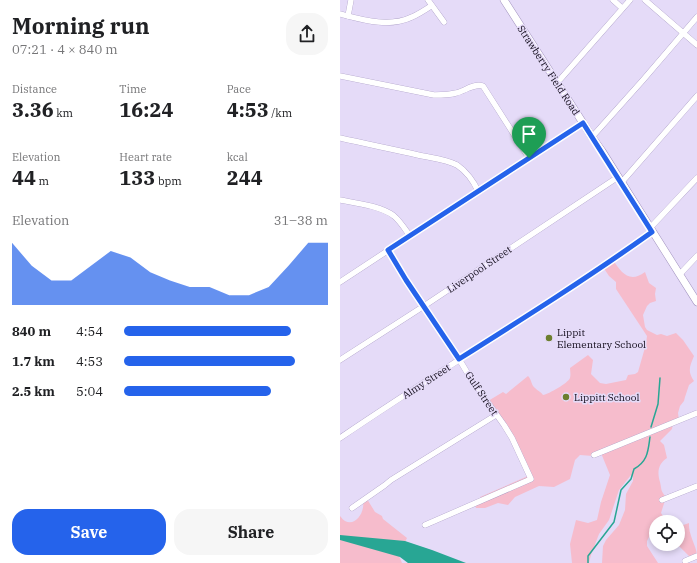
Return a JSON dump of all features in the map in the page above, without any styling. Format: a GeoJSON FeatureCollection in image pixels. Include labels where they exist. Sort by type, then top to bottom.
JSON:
{"type":"FeatureCollection","features":[{"type":"Feature","properties":{"kind":"street"},"geometry":{"type":"LineString","coordinates":[[348,16],[351,0]]}},
{"type":"Feature","properties":{"kind":"street"},"geometry":{"type":"LineString","coordinates":[[428,0],[444,22]]}},
{"type":"Feature","properties":{"kind":"street","name":"Strawberry Field Road"},"geometry":{"type":"LineString","coordinates":[[504,0],[697,302]]}},
{"type":"Feature","properties":{"kind":"street"},"geometry":{"type":"LineString","coordinates":[[613,0],[622,8]]}},
{"type":"Feature","properties":{"kind":"street"},"geometry":{"type":"LineString","coordinates":[[557,83],[630,0]]}},
{"type":"Feature","properties":{"kind":"street"},"geometry":{"type":"LineString","coordinates":[[645,0],[697,45]]}},
{"type":"Feature","properties":{"kind":"street"},"geometry":{"type":"LineString","coordinates":[[340,14],[360,20],[397,22],[412,17],[431,6]]}},
{"type":"Feature","properties":{"kind":"street"},"geometry":{"type":"LineString","coordinates":[[592,137],[697,17]]}},
{"type":"Feature","properties":{"kind":"street"},"geometry":{"type":"LineString","coordinates":[[340,76],[434,95],[457,93],[480,84],[484,87],[529,158]]}},
{"type":"Feature","properties":{"kind":"street","name":"Liverpool Street"},"geometry":{"type":"LineString","coordinates":[[340,360],[620,180],[697,96]]}},
{"type":"Feature","properties":{"kind":"street"},"geometry":{"type":"LineString","coordinates":[[340,282],[583,123]]}},
{"type":"Feature","properties":{"kind":"street"},"geometry":{"type":"LineString","coordinates":[[340,138],[442,160],[453,164],[460,167],[468,175],[478,191]]}},
{"type":"Feature","properties":{"kind":"street","name":"Almy Street"},"geometry":{"type":"LineString","coordinates":[[340,438],[459,359],[624,253],[651,230],[697,178]]}},
{"type":"Feature","properties":{"kind":"street"},"geometry":{"type":"LineString","coordinates":[[340,200],[387,212],[400,222],[410,236]]}},
{"type":"Feature","properties":{"kind":"street","name":"Gulf Street"},"geometry":{"type":"LineString","coordinates":[[388,250],[406,280],[512,438],[531,479],[425,525]]}},
{"type":"Feature","properties":{"kind":"street"},"geometry":{"type":"LineString","coordinates":[[680,274],[697,256]]}},
{"type":"Feature","properties":{"kind":"street"},"geometry":{"type":"LineString","coordinates":[[594,455],[697,413]]}},
{"type":"Feature","properties":{"kind":"street"},"geometry":{"type":"LineString","coordinates":[[352,508],[391,480],[496,414]]}},
{"type":"Feature","properties":{"kind":"street"},"geometry":{"type":"LineString","coordinates":[[662,500],[697,486]]}},
{"type":"Feature","properties":{"kind":"street"},"geometry":{"type":"LineString","coordinates":[[685,561],[697,556]]}},
{"type":"Feature","properties":{"kind":"shaded area"},"geometry":{"type":"Polygon","coordinates":[[[613,260],[622,272],[630,277],[634,277],[645,272],[649,283],[656,288],[656,301],[647,306],[643,315],[645,327],[647,330],[657,335],[661,334],[667,336],[676,333],[694,356],[690,366],[690,374],[694,381],[689,385],[684,401],[680,406],[678,413],[679,420],[673,423],[672,429],[660,441],[664,445],[667,458],[660,466],[659,472],[662,490],[666,497],[661,513],[662,515],[649,515],[649,537],[647,541],[649,551],[658,563],[602,563],[603,546],[606,540],[619,525],[625,510],[626,494],[633,481],[633,477],[631,475],[619,490],[609,520],[599,534],[589,563],[572,563],[570,544],[576,520],[588,523],[597,520],[610,475],[601,453],[593,456],[580,455],[575,460],[570,479],[554,487],[539,486],[515,497],[508,505],[498,503],[485,508],[476,508],[474,501],[528,476],[512,439],[488,401],[503,392],[506,394],[528,376],[534,387],[543,395],[549,393],[569,380],[570,368],[588,355],[593,360],[591,374],[600,383],[606,384],[626,380],[628,375],[638,372],[647,336],[616,289],[616,282],[609,276],[603,267],[613,260]]]}},
{"type":"Feature","properties":{"kind":"shaded area"},"geometry":{"type":"Polygon","coordinates":[[[367,499],[375,512],[382,516],[383,519],[407,538],[404,544],[397,551],[402,563],[340,563],[340,516],[344,521],[353,522],[361,514],[363,510],[363,502],[367,499]]]}},
{"type":"Feature","properties":{"kind":"shaded area"},"geometry":{"type":"Polygon","coordinates":[[[689,523],[697,555],[690,557],[684,551],[685,524],[689,523]]]}},
{"type":"Feature","properties":{"kind":"shaded area"},"geometry":{"type":"Polygon","coordinates":[[[340,535],[405,541],[466,563],[408,563],[400,557],[340,540],[340,535]]]}},
{"type":"Feature","properties":{"kind":"waterway"},"geometry":{"type":"LineString","coordinates":[[651,427],[658,404],[660,378]]}},
{"type":"Feature","properties":{"kind":"waterway"},"geometry":{"type":"LineString","coordinates":[[588,563],[588,556],[614,522],[621,490],[631,479],[634,469],[645,459],[650,437]]}},
{"type":"Feature","properties":{"kind":"place","name":"Lippit Elementary School"},"geometry":{"type":"Point","coordinates":[549,338]}},
{"type":"Feature","properties":{"kind":"place","name":"Lippitt School"},"geometry":{"type":"Point","coordinates":[566,397]}},
{"type":"Feature","properties":{"kind":"route"},"geometry":{"type":"LineString","coordinates":[[583,123],[652,232],[624,253],[459,359],[406,280],[388,250],[529,158],[583,123]]}}]}
